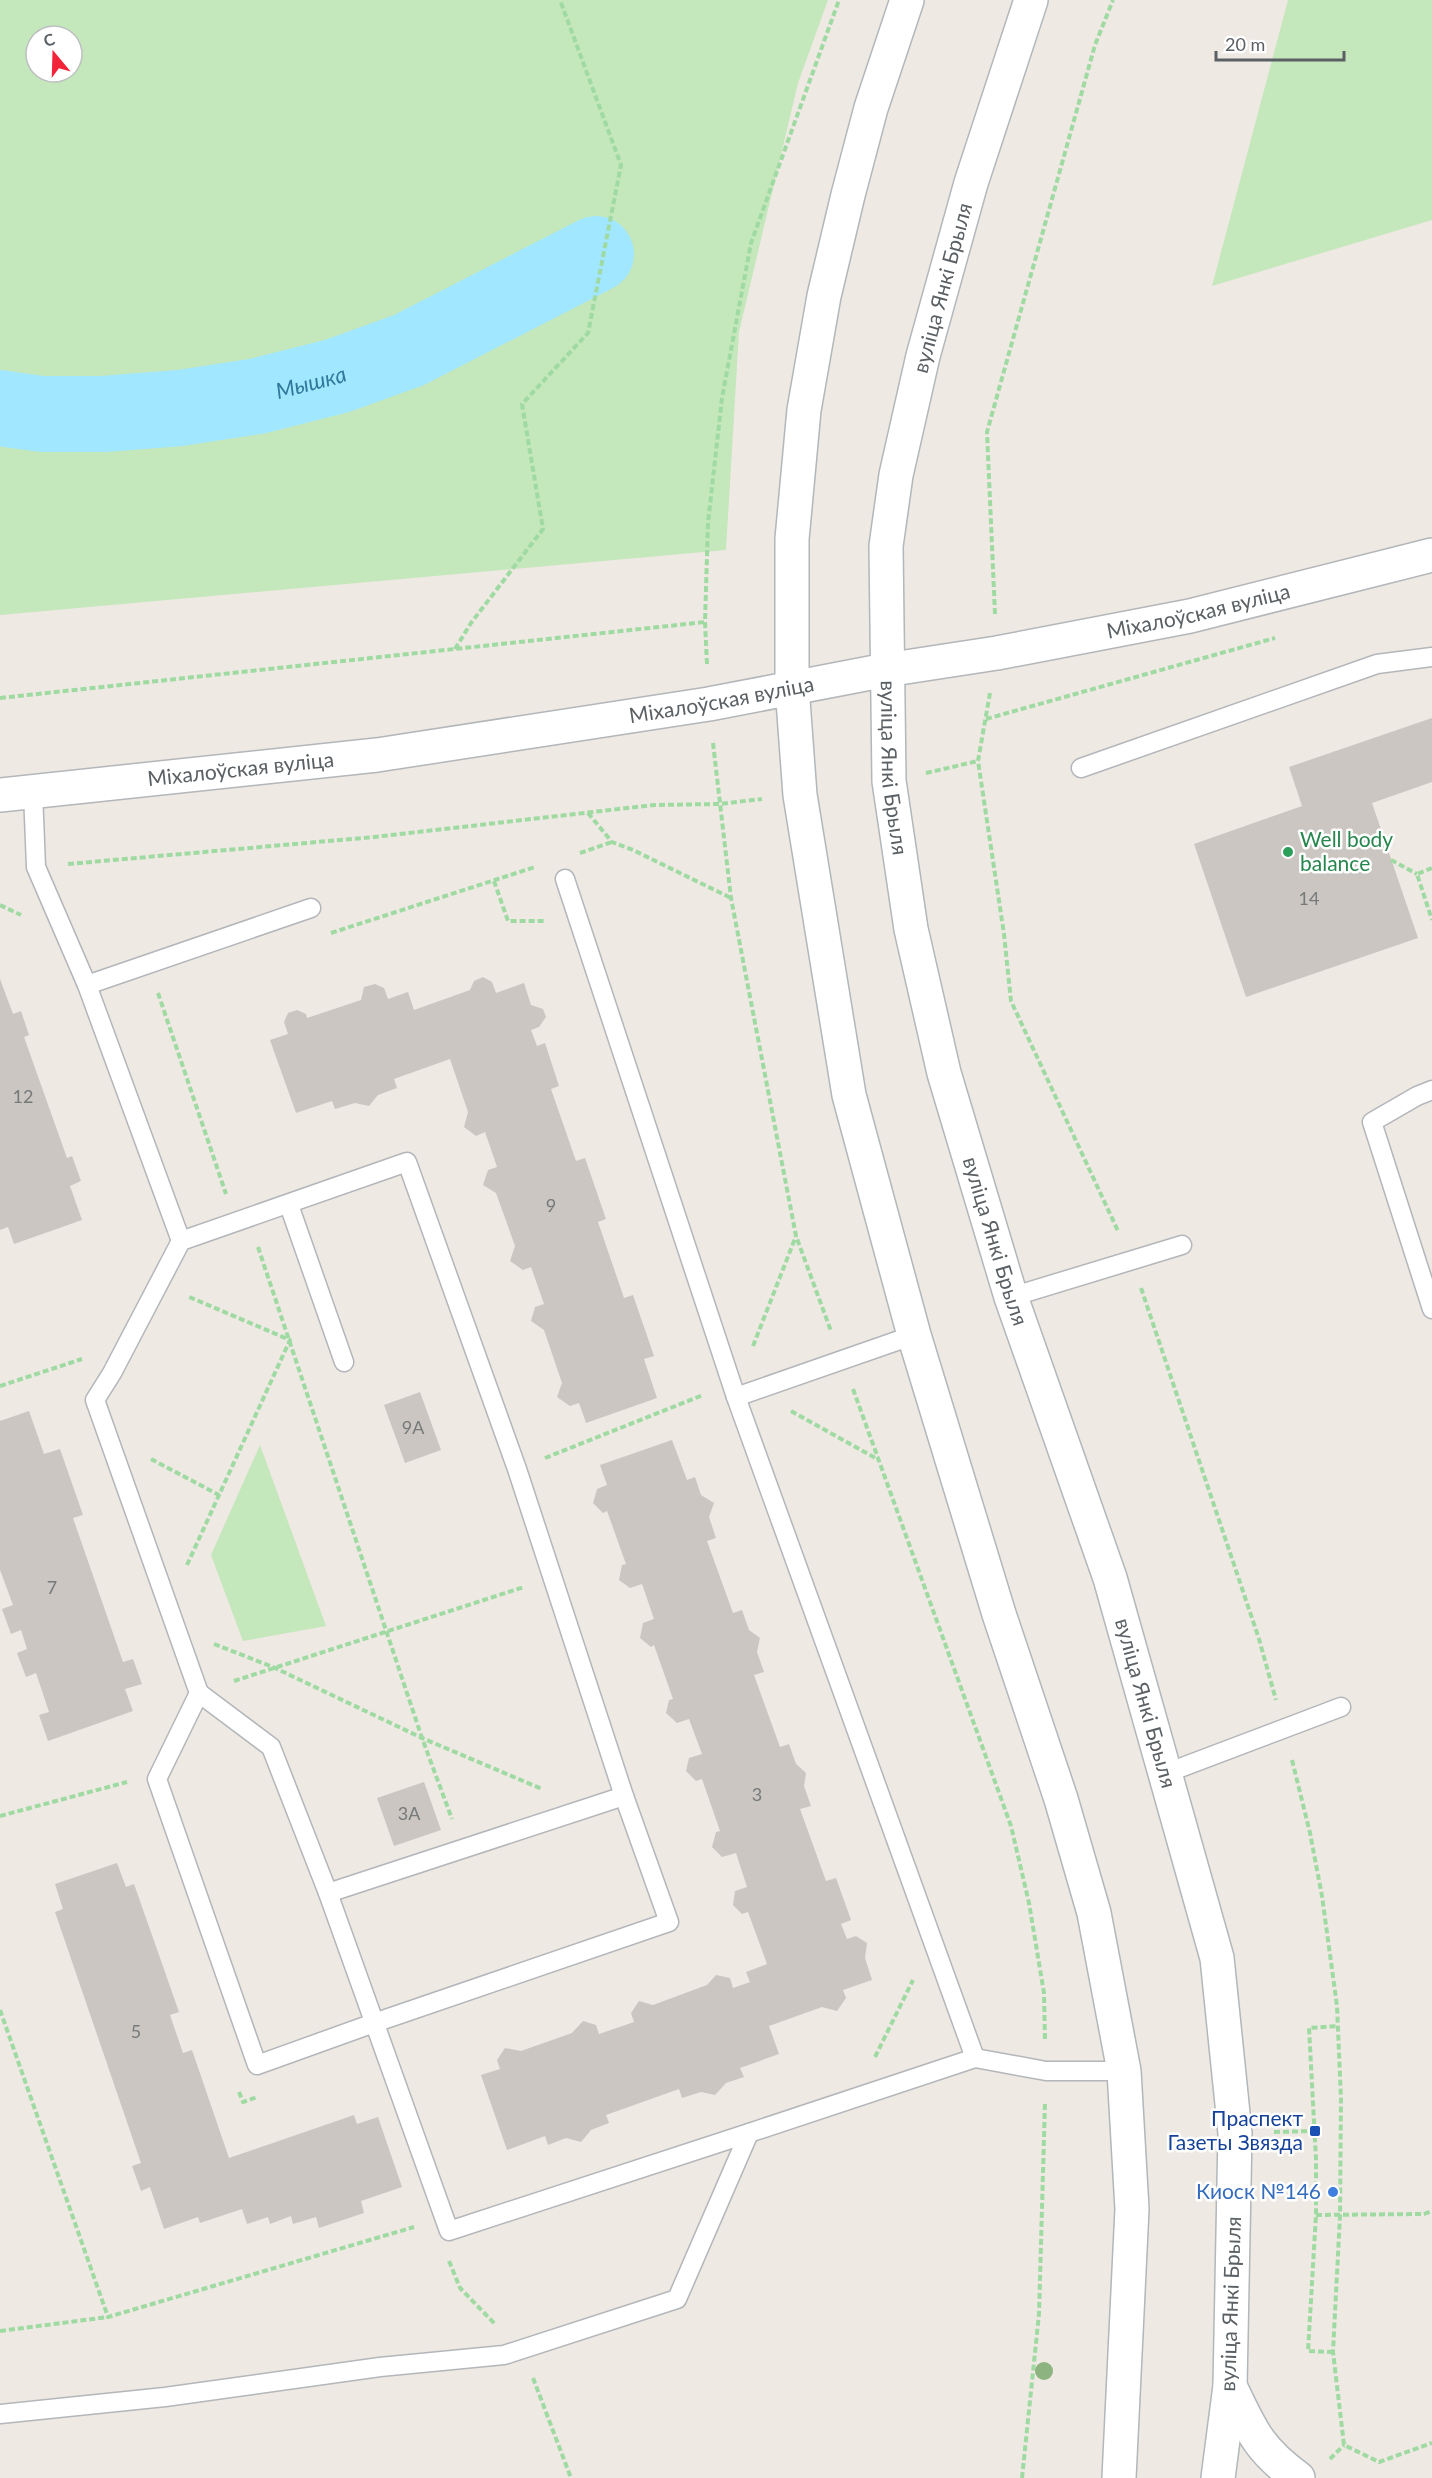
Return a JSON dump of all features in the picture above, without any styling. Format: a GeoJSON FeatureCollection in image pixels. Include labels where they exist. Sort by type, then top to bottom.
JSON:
{"type":"FeatureCollection","features":[{"type":"Feature","properties":{"kind":"main road"},"geometry":{"type":"LineString","coordinates":[[907,0],[871,108],[848,195],[824,296],[804,410],[792,539],[792,687],[800,795],[849,1095],[914,1335],[999,1614],[1061,1799],[1094,1913],[1124,2071],[1132,2208],[1119,2478]]}},
{"type":"Feature","properties":{"kind":"main road","name":"вуліца Янкі Брыля"},"geometry":{"type":"LineString","coordinates":[[1031,0],[971,183],[924,356],[897,475],[886,546],[889,781],[911,929],[944,1072],[1011,1298],[1110,1578],[1217,1958],[1235,2133],[1230,2386],[1218,2478]]}},
{"type":"Feature","properties":{"kind":"main road","name":"Міхалоўская вуліца"},"geometry":{"type":"LineString","coordinates":[[0,795],[377,755],[709,704],[1190,616],[1432,555]]}},
{"type":"Feature","properties":{"kind":"main road"},"geometry":{"type":"LineString","coordinates":[[1230,2386],[1253,2435],[1277,2462],[1298,2478]]}},
{"type":"Feature","properties":{"kind":"lane"},"geometry":{"type":"LineString","coordinates":[[1081,768],[1377,664],[1432,657]]}},
{"type":"Feature","properties":{"kind":"lane"},"geometry":{"type":"LineString","coordinates":[[33,792],[36,867],[87,986],[181,1241]]}},
{"type":"Feature","properties":{"kind":"lane"},"geometry":{"type":"LineString","coordinates":[[566,879],[730,1376],[745,1393],[975,2058]]}},
{"type":"Feature","properties":{"kind":"lane"},"geometry":{"type":"LineString","coordinates":[[87,986],[311,908]]}},
{"type":"Feature","properties":{"kind":"lane"},"geometry":{"type":"LineString","coordinates":[[1432,1090],[1372,1122],[1432,1309]]}},
{"type":"Feature","properties":{"kind":"lane"},"geometry":{"type":"LineString","coordinates":[[199,1693],[157,1779],[257,2065],[374,2023],[669,1922],[624,1796],[517,1469],[407,1162],[181,1241],[112,1373],[95,1400],[199,1693],[272,1748],[328,1893],[374,2023],[449,2231],[975,2058],[1046,2071],[1124,2071]]}},
{"type":"Feature","properties":{"kind":"lane"},"geometry":{"type":"LineString","coordinates":[[289,1205],[344,1362]]}},
{"type":"Feature","properties":{"kind":"lane"},"geometry":{"type":"LineString","coordinates":[[1011,1298],[1182,1245]]}},
{"type":"Feature","properties":{"kind":"lane"},"geometry":{"type":"LineString","coordinates":[[745,1393],[914,1335]]}},
{"type":"Feature","properties":{"kind":"lane"},"geometry":{"type":"LineString","coordinates":[[1164,1774],[1341,1707]]}},
{"type":"Feature","properties":{"kind":"lane"},"geometry":{"type":"LineString","coordinates":[[328,1893],[584,1807],[624,1796]]}},
{"type":"Feature","properties":{"kind":"lane"},"geometry":{"type":"LineString","coordinates":[[0,2414],[165,2397],[380,2367],[504,2355],[677,2300],[749,2133]]}},
{"type":"Feature","properties":{"kind":"path"},"geometry":{"type":"LineString","coordinates":[[455,649],[471,623],[543,529],[522,404],[588,333],[621,165],[560,0]]}},
{"type":"Feature","properties":{"kind":"path"},"geometry":{"type":"LineString","coordinates":[[0,698],[705,622],[708,523],[722,398],[751,243],[839,0]]}},
{"type":"Feature","properties":{"kind":"path"},"geometry":{"type":"LineString","coordinates":[[986,719],[1286,635]]}},
{"type":"Feature","properties":{"kind":"path"},"geometry":{"type":"LineString","coordinates":[[889,781],[978,761]]}},
{"type":"Feature","properties":{"kind":"path"},"geometry":{"type":"LineString","coordinates":[[36,867],[374,837],[654,805],[718,804],[800,795]]}},
{"type":"Feature","properties":{"kind":"path"},"geometry":{"type":"LineString","coordinates":[[588,812],[612,842],[731,898]]}},
{"type":"Feature","properties":{"kind":"path"},"geometry":{"type":"LineString","coordinates":[[569,856],[612,842]]}},
{"type":"Feature","properties":{"kind":"path"},"geometry":{"type":"LineString","coordinates":[[1392,860],[1417,874],[1432,920]]}},
{"type":"Feature","properties":{"kind":"path"},"geometry":{"type":"LineString","coordinates":[[325,935],[536,867]]}},
{"type":"Feature","properties":{"kind":"path"},"geometry":{"type":"LineString","coordinates":[[1417,874],[1432,868]]}},
{"type":"Feature","properties":{"kind":"path"},"geometry":{"type":"LineString","coordinates":[[157,989],[242,1221],[290,1340],[422,1738],[463,1848]]}},
{"type":"Feature","properties":{"kind":"path"},"geometry":{"type":"LineString","coordinates":[[517,1469],[714,1391],[745,1365],[796,1236]]}},
{"type":"Feature","properties":{"kind":"path"},"geometry":{"type":"LineString","coordinates":[[159,1284],[290,1340]]}},
{"type":"Feature","properties":{"kind":"path"},"geometry":{"type":"LineString","coordinates":[[169,1604],[290,1340]]}},
{"type":"Feature","properties":{"kind":"path"},"geometry":{"type":"LineString","coordinates":[[0,1386],[90,1357],[112,1373]]}},
{"type":"Feature","properties":{"kind":"path"},"geometry":{"type":"LineString","coordinates":[[745,1393],[880,1461]]}},
{"type":"Feature","properties":{"kind":"path"},"geometry":{"type":"LineString","coordinates":[[109,1436],[219,1495]]}},
{"type":"Feature","properties":{"kind":"path"},"geometry":{"type":"LineString","coordinates":[[199,1693],[553,1577]]}},
{"type":"Feature","properties":{"kind":"path"},"geometry":{"type":"LineString","coordinates":[[178,1629],[273,1667],[422,1738],[584,1807]]}},
{"type":"Feature","properties":{"kind":"path"},"geometry":{"type":"LineString","coordinates":[[0,1816],[129,1781],[157,1779]]}},
{"type":"Feature","properties":{"kind":"path"},"geometry":{"type":"LineString","coordinates":[[873,2061],[916,1977]]}},
{"type":"Feature","properties":{"kind":"path"},"geometry":{"type":"LineString","coordinates":[[1332,2352],[1308,2351],[1316,2216],[1316,2149],[1309,2028],[1338,2026]]}},
{"type":"Feature","properties":{"kind":"path"},"geometry":{"type":"LineString","coordinates":[[1022,2478],[1039,2314],[1046,2071]]}},
{"type":"Feature","properties":{"kind":"path"},"geometry":{"type":"LineString","coordinates":[[1316,2216],[1391,2216],[1424,2214],[1432,2211]]}},
{"type":"Feature","properties":{"kind":"path"},"geometry":{"type":"LineString","coordinates":[[0,2331],[108,2318]]}},
{"type":"Feature","properties":{"kind":"path"},"geometry":{"type":"LineString","coordinates":[[1379,2462],[1432,2443]]}},
{"type":"Feature","properties":{"kind":"green space"},"geometry":{"type":"Polygon","coordinates":[[[0,0],[828,0],[798,83],[739,332],[726,550],[0,615],[0,0]]]}},
{"type":"Feature","properties":{"kind":"green space"},"geometry":{"type":"Polygon","coordinates":[[[1288,0],[1432,0],[1432,220],[1212,286],[1288,0]]]}},
{"type":"Feature","properties":{"kind":"green space"},"geometry":{"type":"Polygon","coordinates":[[[260,1445],[326,1626],[243,1641],[211,1555],[260,1445]]]}},
{"type":"Feature","properties":{"kind":"building"},"geometry":{"type":"Polygon","coordinates":[[[1432,718],[1432,782],[1372,803],[1418,938],[1246,997],[1194,844],[1302,806],[1289,767],[1432,718]]]}},
{"type":"Feature","properties":{"kind":"building"},"geometry":{"type":"Polygon","coordinates":[[[483,977],[492,982],[496,993],[524,983],[531,1005],[543,1009],[546,1017],[539,1027],[531,1030],[537,1046],[545,1043],[559,1086],[551,1089],[576,1161],[585,1158],[606,1219],[598,1222],[624,1298],[633,1295],[654,1356],[644,1359],[657,1398],[586,1423],[579,1403],[570,1406],[557,1397],[562,1383],[544,1330],[531,1321],[535,1307],[544,1304],[531,1267],[523,1270],[510,1261],[515,1246],[496,1193],[483,1185],[488,1170],[497,1167],[485,1132],[476,1136],[464,1127],[468,1112],[450,1059],[394,1079],[397,1088],[378,1095],[369,1106],[355,1103],[335,1109],[332,1101],[296,1113],[270,1040],[288,1034],[284,1022],[288,1013],[297,1010],[306,1014],[307,1018],[361,1000],[364,987],[375,984],[384,988],[388,999],[408,992],[414,1010],[470,990],[474,981],[483,977]]]}},
{"type":"Feature","properties":{"kind":"building"},"geometry":{"type":"Polygon","coordinates":[[[0,979],[13,1014],[21,1011],[29,1035],[24,1037],[67,1158],[72,1156],[81,1181],[70,1186],[82,1220],[14,1244],[8,1227],[0,1230],[0,979]]]}},
{"type":"Feature","properties":{"kind":"building"},"geometry":{"type":"Polygon","coordinates":[[[420,1392],[441,1450],[405,1463],[384,1405],[420,1392]]]}},
{"type":"Feature","properties":{"kind":"building"},"geometry":{"type":"Polygon","coordinates":[[[29,1411],[44,1454],[60,1449],[83,1515],[73,1518],[123,1662],[133,1659],[142,1684],[125,1689],[133,1711],[48,1741],[39,1715],[49,1712],[36,1673],[26,1677],[17,1653],[27,1649],[21,1630],[11,1634],[2,1609],[13,1605],[0,1570],[0,1421],[29,1411]]]}},
{"type":"Feature","properties":{"kind":"building"},"geometry":{"type":"Polygon","coordinates":[[[672,1440],[687,1480],[695,1477],[701,1495],[714,1503],[709,1517],[716,1538],[707,1541],[733,1613],[742,1610],[749,1630],[760,1638],[757,1652],[764,1672],[754,1675],[780,1747],[789,1744],[796,1764],[806,1773],[804,1786],[811,1806],[800,1809],[826,1881],[836,1878],[851,1920],[841,1924],[847,1939],[856,1936],[867,1943],[865,1958],[872,1980],[843,1990],[846,1998],[837,2011],[822,2007],[769,2026],[779,2054],[740,2068],[744,2077],[726,2083],[715,2095],[701,2092],[682,2098],[679,2089],[606,2115],[609,2123],[591,2130],[581,2142],[566,2138],[548,2145],[545,2136],[507,2150],[481,2075],[500,2069],[497,2060],[505,2048],[521,2051],[572,2033],[583,2021],[596,2025],[599,2034],[634,2022],[631,2013],[639,2001],[653,2005],[707,1985],[716,1975],[730,1978],[733,1988],[750,1982],[746,1972],[767,1964],[748,1912],[742,1914],[733,1905],[735,1891],[747,1887],[736,1853],[722,1857],[712,1847],[716,1832],[720,1831],[702,1779],[696,1781],[686,1771],[689,1758],[702,1754],[689,1719],[677,1723],[666,1713],[669,1700],[673,1699],[654,1645],[651,1647],[640,1638],[643,1623],[654,1619],[642,1584],[630,1588],[619,1580],[622,1565],[626,1564],[607,1511],[603,1513],[593,1503],[597,1489],[607,1485],[600,1465],[672,1440]]]}},
{"type":"Feature","properties":{"kind":"building"},"geometry":{"type":"Polygon","coordinates":[[[424,1782],[441,1830],[394,1846],[377,1798],[424,1782]]]}},
{"type":"Feature","properties":{"kind":"building"},"geometry":{"type":"Polygon","coordinates":[[[117,1863],[126,1887],[134,1884],[179,2012],[170,2015],[183,2053],[192,2050],[229,2158],[354,2115],[357,2124],[378,2117],[402,2187],[361,2201],[364,2213],[319,2228],[316,2217],[293,2224],[291,2216],[270,2224],[268,2217],[247,2224],[242,2209],[200,2223],[198,2217],[164,2229],[150,2187],[141,2191],[132,2166],[141,2163],[55,1912],[63,1909],[55,1884],[117,1863]]]}},
{"type":"Feature","properties":{"kind":"waterway","name":"Мышка"},"geometry":{"type":"LineString","coordinates":[[0,408],[42,414],[103,414],[180,408],[258,396],[337,376],[409,350],[596,254]]}},
{"type":"Feature","properties":{"kind":"place","name":"Well body balance"},"geometry":{"type":"Point","coordinates":[1288,852]}},
{"type":"Feature","properties":{"kind":"place","name":"Праспект Газеты Звязда"},"geometry":{"type":"Point","coordinates":[1315,2131]}},
{"type":"Feature","properties":{"kind":"place","name":"Киоск №146"},"geometry":{"type":"Point","coordinates":[1333,2192]}}]}
